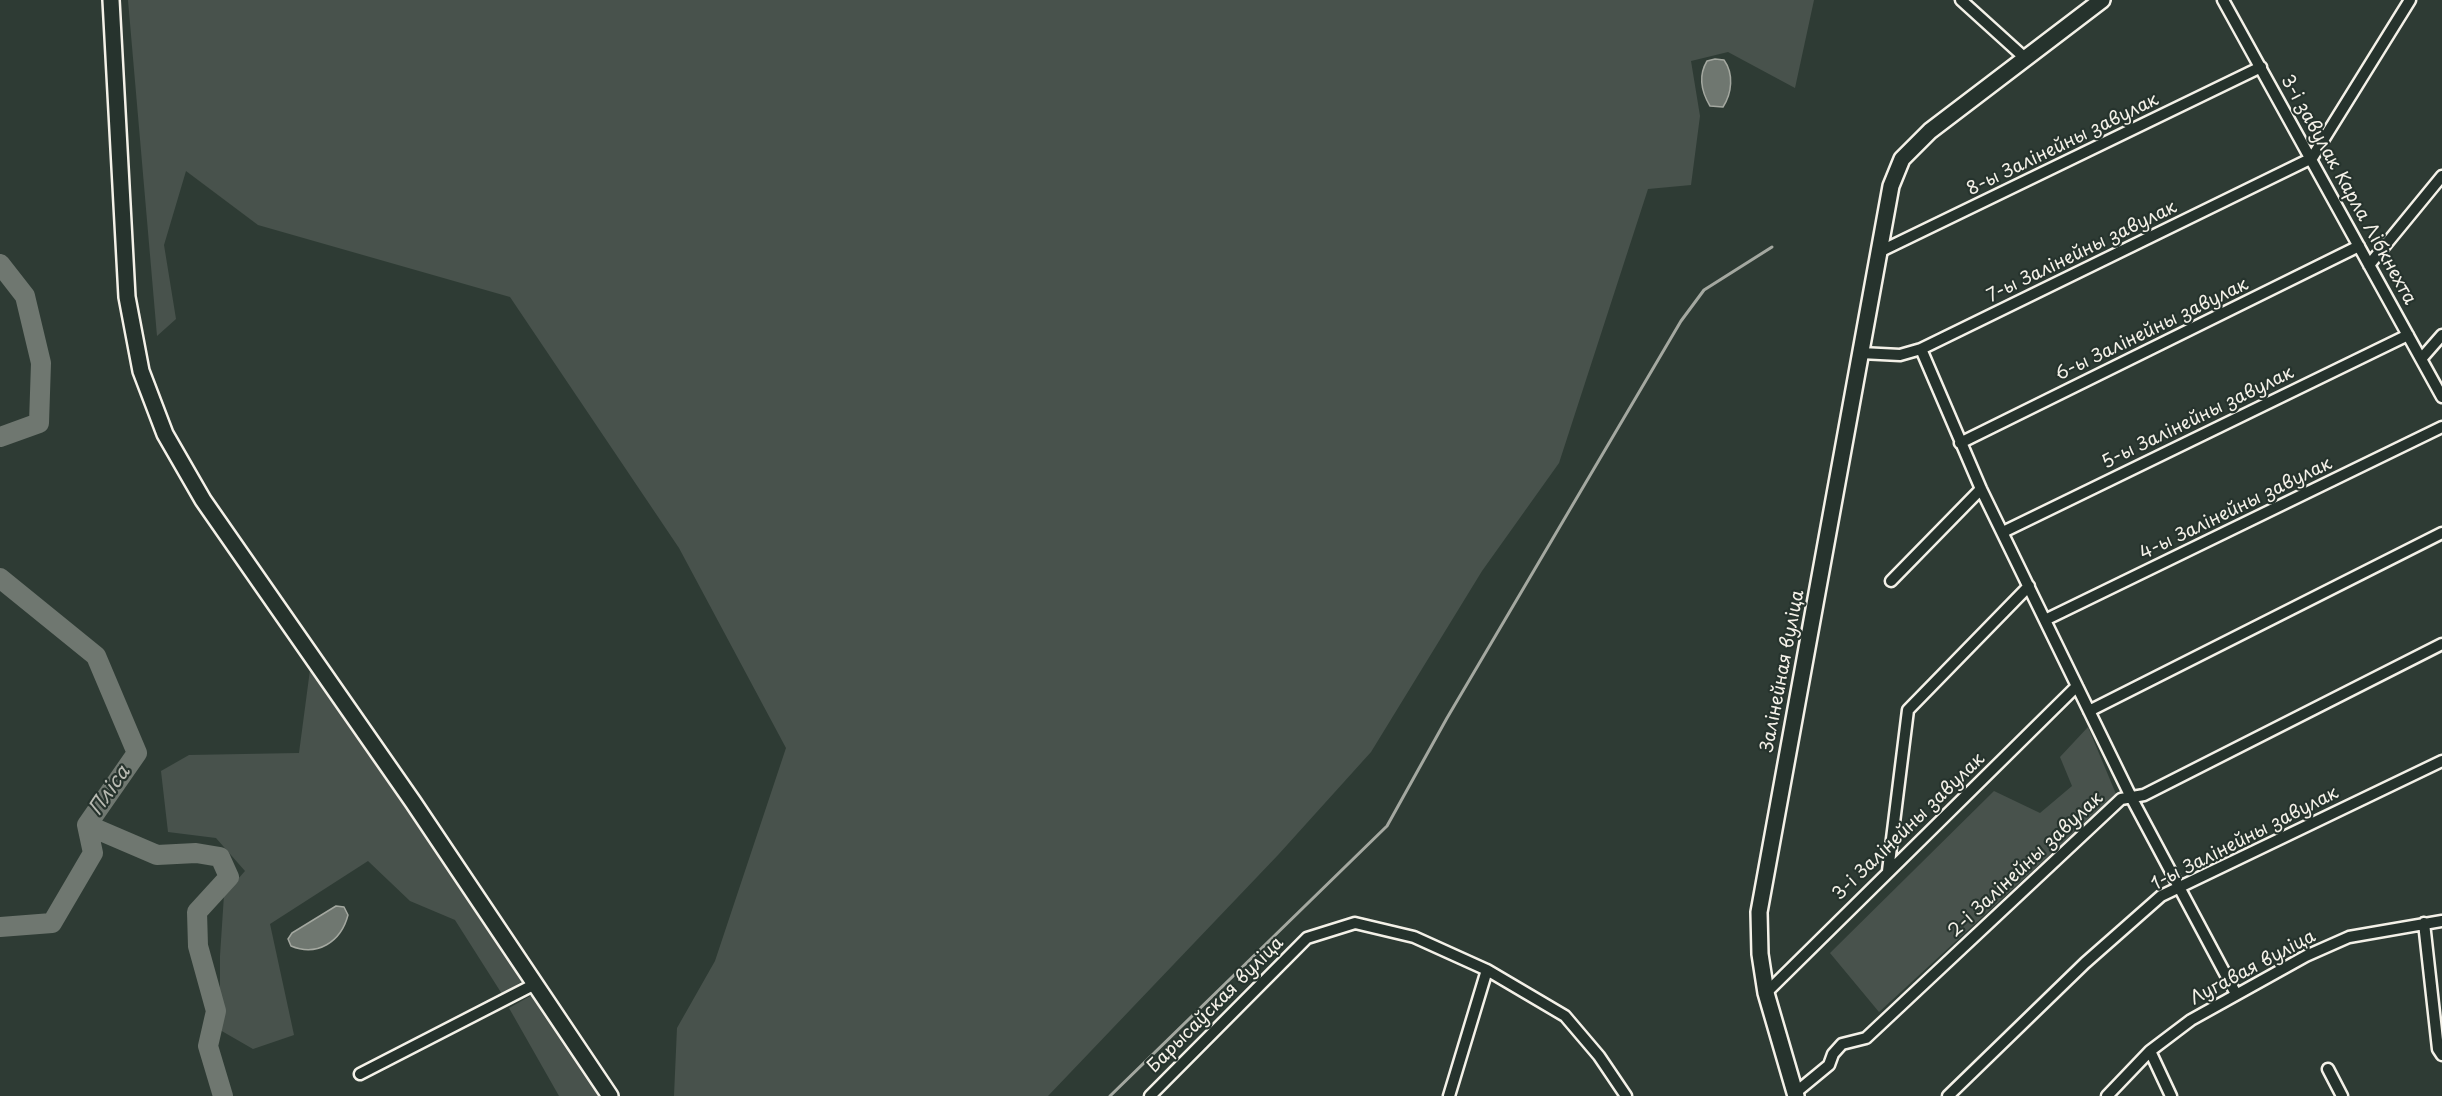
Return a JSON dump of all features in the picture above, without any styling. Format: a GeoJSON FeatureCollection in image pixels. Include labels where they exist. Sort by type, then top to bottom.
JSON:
{"type":"FeatureCollection","features":[{"type":"Feature","properties":{"kind":"street"},"geometry":{"type":"LineString","coordinates":[[111,0],[127,297],[141,371],[165,434],[203,500],[413,802],[610,1096]]}},
{"type":"Feature","properties":{"kind":"street"},"geometry":{"type":"LineString","coordinates":[[1961,0],[2025,58]]}},
{"type":"Feature","properties":{"kind":"street","name":"3-і завулак Карла Лібкнехта"},"geometry":{"type":"LineString","coordinates":[[2223,0],[2442,397]]}},
{"type":"Feature","properties":{"kind":"street"},"geometry":{"type":"LineString","coordinates":[[2312,158],[2410,0]]}},
{"type":"Feature","properties":{"kind":"street","name":"Залінейная вуліца"},"geometry":{"type":"LineString","coordinates":[[1795,1095],[1766,993],[1760,954],[1759,912],[1891,186],[1902,159],[1930,131],[2025,58],[2091,3]]}},
{"type":"Feature","properties":{"kind":"street","name":"8-ы Залінейны завулак"},"geometry":{"type":"LineString","coordinates":[[1879,252],[2261,67]]}},
{"type":"Feature","properties":{"kind":"street","name":"7-ы Залінейны завулак"},"geometry":{"type":"LineString","coordinates":[[1861,352],[1900,355],[1921,349],[2312,158]]}},
{"type":"Feature","properties":{"kind":"street"},"geometry":{"type":"LineString","coordinates":[[2369,266],[2442,176]]}},
{"type":"Feature","properties":{"kind":"street","name":"6-ы Залінейны завулак"},"geometry":{"type":"LineString","coordinates":[[1960,443],[2358,246]]}},
{"type":"Feature","properties":{"kind":"street","name":"5-ы Залінейны завулак"},"geometry":{"type":"LineString","coordinates":[[2002,532],[2408,335]]}},
{"type":"Feature","properties":{"kind":"street"},"geometry":{"type":"LineString","coordinates":[[2421,359],[2442,335]]}},
{"type":"Feature","properties":{"kind":"street"},"geometry":{"type":"LineString","coordinates":[[1921,349],[1981,489],[2089,711],[2131,797],[2236,994]]}},
{"type":"Feature","properties":{"kind":"street","name":"4-ы Залінейны завулак"},"geometry":{"type":"LineString","coordinates":[[2045,620],[2442,427]]}},
{"type":"Feature","properties":{"kind":"street"},"geometry":{"type":"LineString","coordinates":[[1892,581],[1981,489]]}},
{"type":"Feature","properties":{"kind":"street"},"geometry":{"type":"LineString","coordinates":[[2089,711],[2442,533]]}},
{"type":"Feature","properties":{"kind":"street"},"geometry":{"type":"LineString","coordinates":[[1888,871],[1908,710],[2029,586]]}},
{"type":"Feature","properties":{"kind":"street","name":"2-і Залінейны завулак"},"geometry":{"type":"LineString","coordinates":[[1795,1095],[1829,1065],[1833,1054],[1842,1044],[1866,1038],[2121,799],[2145,795],[2442,644]]}},
{"type":"Feature","properties":{"kind":"street","name":"3-і Залінейны завулак"},"geometry":{"type":"LineString","coordinates":[[1766,993],[2077,686]]}},
{"type":"Feature","properties":{"kind":"street","name":"1-ы Залінейны завулак"},"geometry":{"type":"LineString","coordinates":[[1948,1096],[2085,963],[2161,896],[2442,760]]}},
{"type":"Feature","properties":{"kind":"street","name":"Лугавая вуліца"},"geometry":{"type":"LineString","coordinates":[[2107,1096],[2150,1051],[2191,1020],[2306,956],[2349,938],[2442,921]]}},
{"type":"Feature","properties":{"kind":"street","name":"Барысаўская вуліца"},"geometry":{"type":"LineString","coordinates":[[1150,1096],[1307,938],[1355,923],[1414,937],[1487,970]]}},
{"type":"Feature","properties":{"kind":"street"},"geometry":{"type":"LineString","coordinates":[[2424,923],[2438,1049],[2442,1055]]}},
{"type":"Feature","properties":{"kind":"street"},"geometry":{"type":"LineString","coordinates":[[1449,1096],[1487,970],[1565,1016],[1599,1056],[1626,1096]]}},
{"type":"Feature","properties":{"kind":"street"},"geometry":{"type":"LineString","coordinates":[[360,1074],[535,984]]}},
{"type":"Feature","properties":{"kind":"street"},"geometry":{"type":"LineString","coordinates":[[2150,1051],[2171,1096]]}},
{"type":"Feature","properties":{"kind":"street"},"geometry":{"type":"LineString","coordinates":[[2328,1070],[2342,1096]]}},
{"type":"Feature","properties":{"kind":"shaded area"},"geometry":{"type":"Polygon","coordinates":[[[128,0],[1814,0],[1795,88],[1728,52],[1691,61],[1700,116],[1691,185],[1648,189],[1559,463],[1482,571],[1371,752],[1278,855],[1048,1096],[674,1096],[677,1028],[715,961],[786,748],[679,548],[510,297],[258,225],[186,171],[164,245],[176,319],[157,336],[128,0]]]}},
{"type":"Feature","properties":{"kind":"shaded area"},"geometry":{"type":"Polygon","coordinates":[[[1724,60],[1730,77],[1730,90],[1723,107],[1710,106],[1704,95],[1702,84],[1702,72],[1707,61],[1724,60]]]}},
{"type":"Feature","properties":{"kind":"shaded area"},"geometry":{"type":"Polygon","coordinates":[[[310,670],[524,980],[502,994],[455,920],[410,901],[368,861],[270,924],[294,1035],[253,1049],[220,1030],[220,956],[224,895],[245,871],[216,838],[168,832],[161,771],[189,755],[299,753],[310,670]]]}},
{"type":"Feature","properties":{"kind":"shaded area"},"geometry":{"type":"Polygon","coordinates":[[[2088,727],[2116,794],[1879,1012],[1830,953],[1994,791],[2040,813],[2072,786],[2060,757],[2088,727]]]}},
{"type":"Feature","properties":{"kind":"shaded area"},"geometry":{"type":"Polygon","coordinates":[[[336,906],[344,907],[348,915],[345,925],[334,940],[327,945],[310,950],[291,946],[288,939],[292,933],[336,906]]]}},
{"type":"Feature","properties":{"kind":"shaded area"},"geometry":{"type":"Polygon","coordinates":[[[532,995],[600,1096],[559,1096],[509,1008],[532,995]]]}},
{"type":"Feature","properties":{"kind":"waterway"},"geometry":{"type":"LineString","coordinates":[[1110,1096],[1387,826],[1447,718],[1681,321],[1704,290],[1772,247]]}},
{"type":"Feature","properties":{"kind":"waterway","name":"Пліса"},"geometry":{"type":"LineString","coordinates":[[0,264],[25,296],[41,363],[39,423],[0,437]]}},
{"type":"Feature","properties":{"kind":"waterway","name":"Пліса"},"geometry":{"type":"LineString","coordinates":[[0,578],[96,656],[137,753],[87,825],[93,853],[52,923],[0,927]]}},
{"type":"Feature","properties":{"kind":"waterway"},"geometry":{"type":"LineString","coordinates":[[87,825],[157,855],[196,853],[220,857],[229,877],[197,912],[198,946],[216,1011],[208,1046],[223,1096]]}}]}
